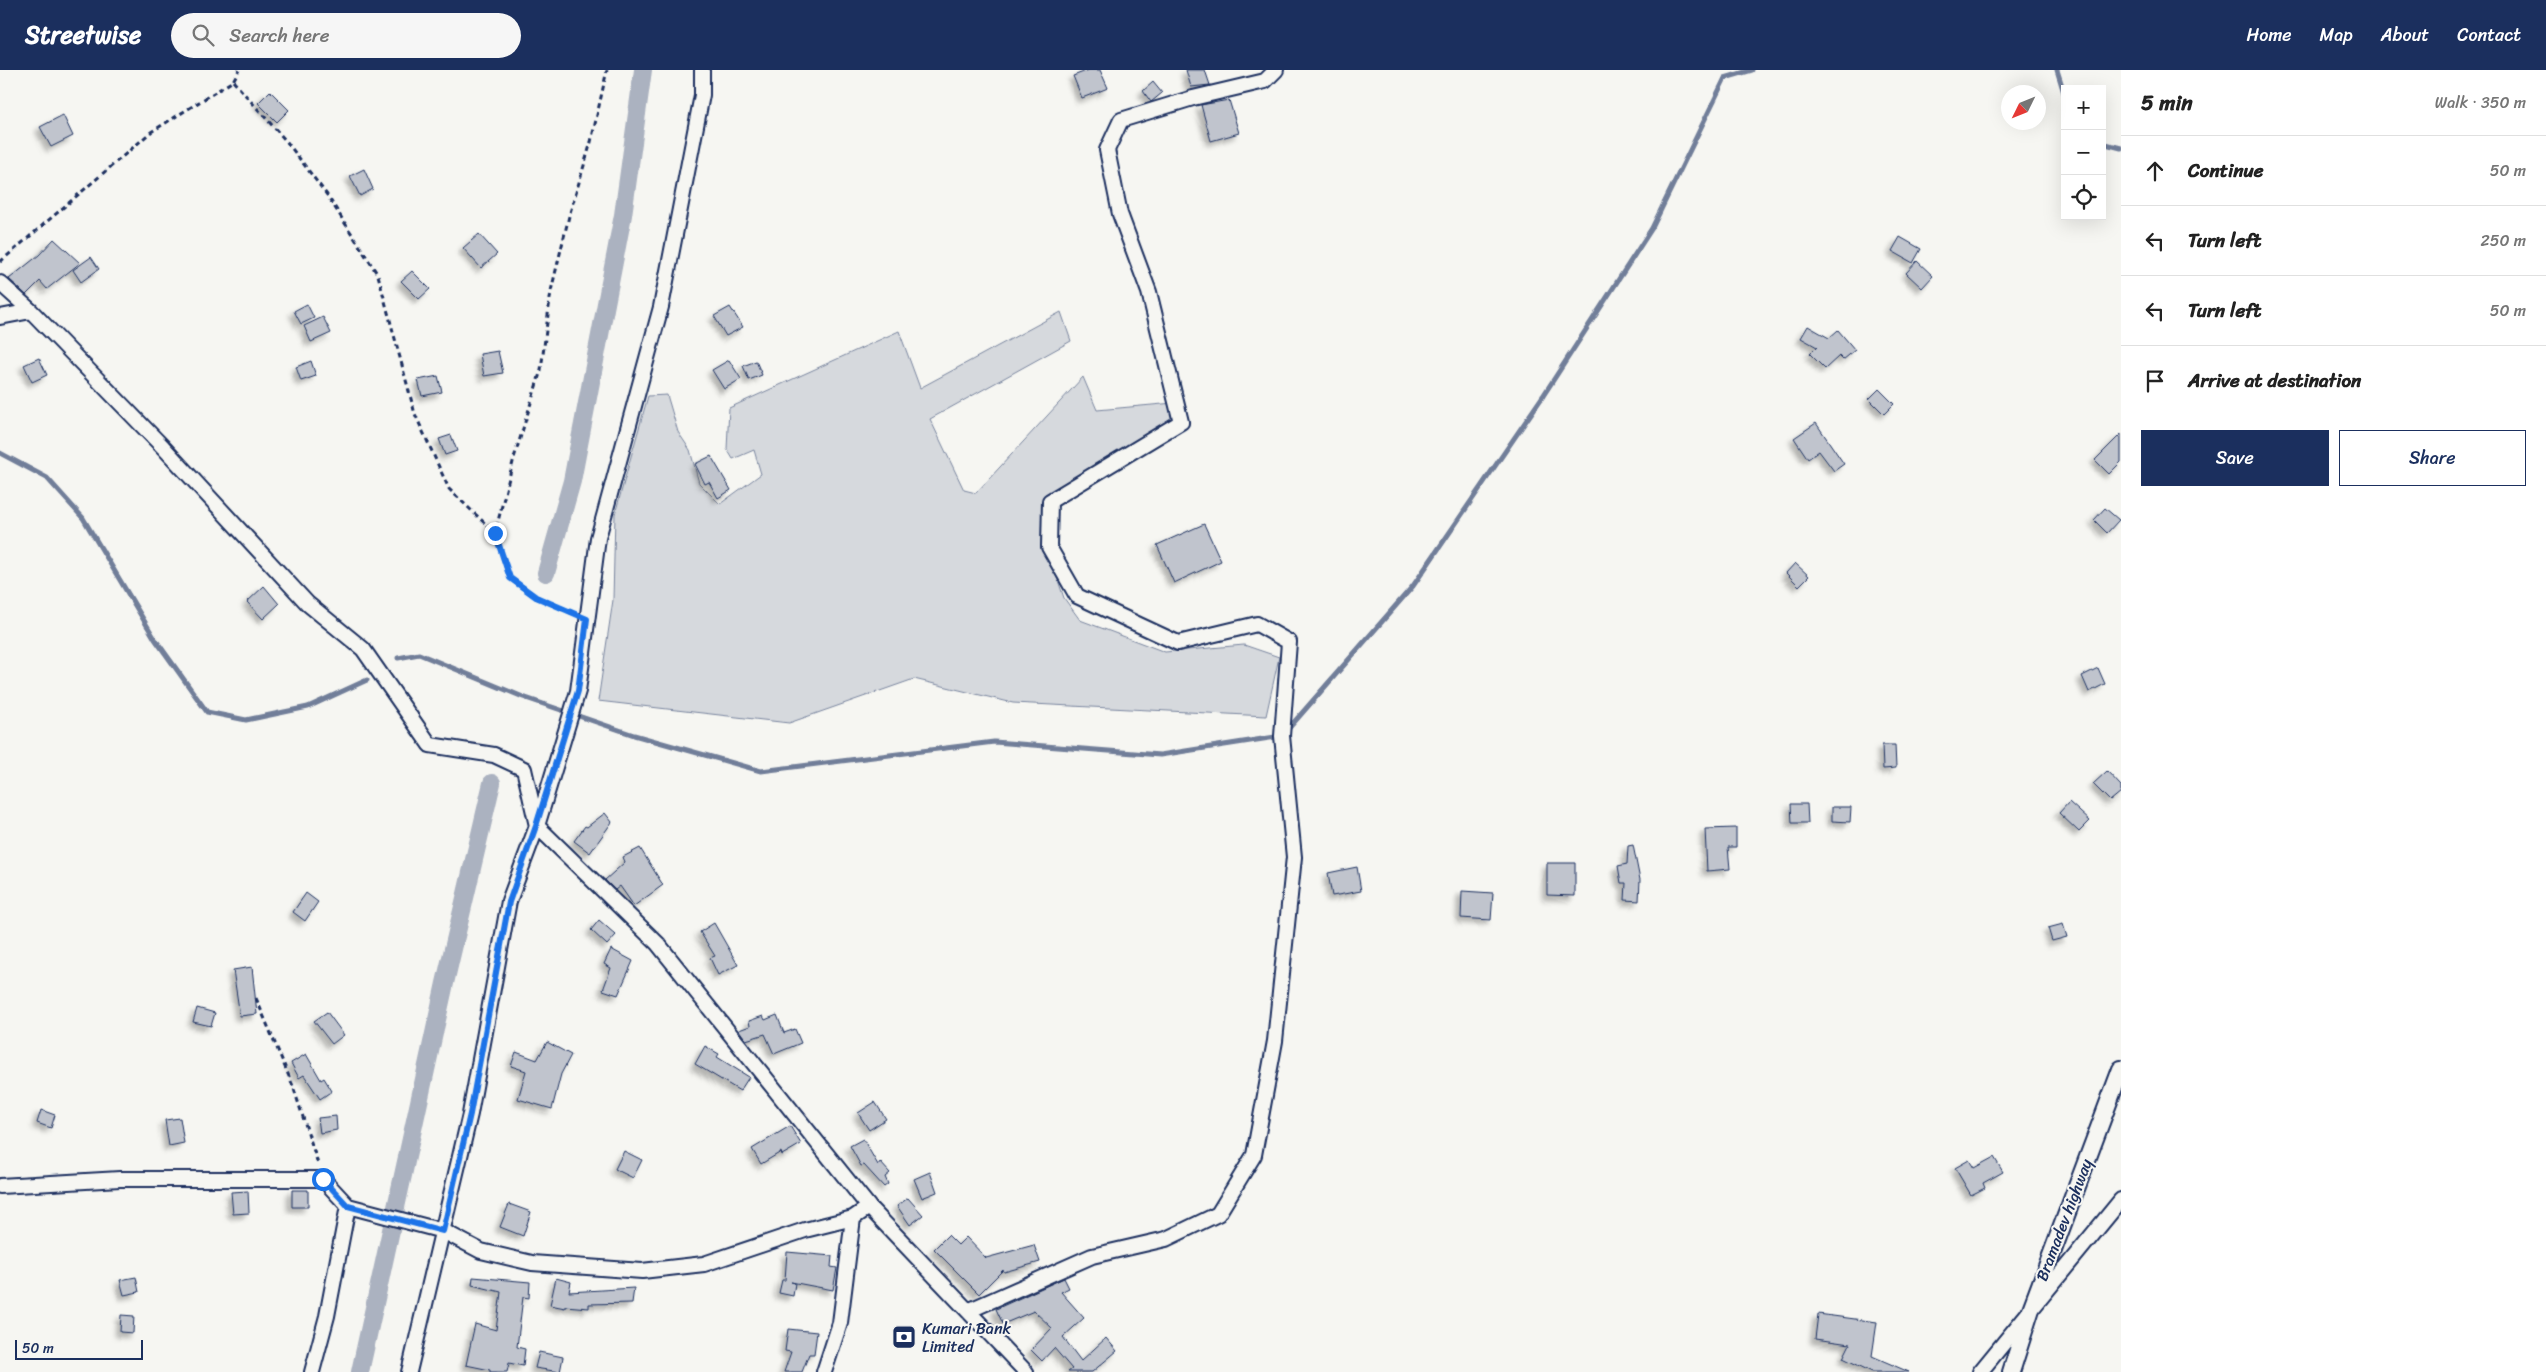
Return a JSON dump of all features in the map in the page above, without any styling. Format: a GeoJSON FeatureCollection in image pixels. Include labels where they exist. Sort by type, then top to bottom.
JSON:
{"type":"FeatureCollection","features":[{"type":"Feature","properties":{"kind":"street"},"geometry":{"type":"LineString","coordinates":[[409,1372],[470,1114],[509,902],[536,826],[578,691],[598,538],[661,307],[702,95],[702,70]]}},
{"type":"Feature","properties":{"kind":"street"},"geometry":{"type":"LineString","coordinates":[[968,1311],[1092,1256],[1166,1239],[1218,1214],[1254,1155],[1275,1041],[1294,857],[1282,736],[1289,642],[1257,624],[1178,643],[1077,596],[1049,547],[1050,501],[1181,422],[1149,292],[1120,214],[1107,150],[1121,120],[1193,98],[1265,81],[1276,70]]}},
{"type":"Feature","properties":{"kind":"street"},"geometry":{"type":"LineString","coordinates":[[0,283],[31,311],[163,447],[308,604],[363,649],[430,745],[494,755],[524,769],[536,826],[658,944],[869,1207],[1026,1372]]}},
{"type":"Feature","properties":{"kind":"street"},"geometry":{"type":"LineString","coordinates":[[0,317],[31,311]]}},
{"type":"Feature","properties":{"kind":"street","name":"Bramadev highway"},"geometry":{"type":"LineString","coordinates":[[2011,1372],[2031,1309],[2121,1069]]}},
{"type":"Feature","properties":{"kind":"street"},"geometry":{"type":"LineString","coordinates":[[0,1186],[120,1179],[323,1179],[348,1206],[443,1231],[481,1252],[532,1263],[642,1271],[704,1264],[805,1230],[853,1218],[869,1207]]}},
{"type":"Feature","properties":{"kind":"street"},"geometry":{"type":"LineString","coordinates":[[1980,1372],[2121,1200]]}},
{"type":"Feature","properties":{"kind":"street"},"geometry":{"type":"LineString","coordinates":[[312,1372],[327,1316],[348,1206]]}},
{"type":"Feature","properties":{"kind":"street"},"geometry":{"type":"LineString","coordinates":[[824,1372],[840,1323],[853,1218]]}},
{"type":"Feature","properties":{"kind":"path"},"geometry":{"type":"LineString","coordinates":[[0,262],[151,132],[233,81],[239,70]]}},
{"type":"Feature","properties":{"kind":"path"},"geometry":{"type":"LineString","coordinates":[[495,533],[514,458],[541,370],[551,291],[569,216],[591,142],[607,70]]}},
{"type":"Feature","properties":{"kind":"path"},"geometry":{"type":"LineString","coordinates":[[233,81],[287,142],[327,195],[378,275],[415,414],[448,489],[495,533],[510,578],[536,597],[587,619]]}},
{"type":"Feature","properties":{"kind":"path"},"geometry":{"type":"LineString","coordinates":[[256,998],[293,1086],[323,1179]]}},
{"type":"Feature","properties":{"kind":"shaded area"},"geometry":{"type":"Polygon","coordinates":[[[1061,312],[1071,341],[930,419],[964,490],[976,493],[1083,377],[1097,410],[1174,403],[1175,421],[1045,497],[1046,545],[1064,598],[1080,620],[1165,652],[1244,645],[1279,657],[1266,716],[1013,703],[914,679],[789,723],[598,701],[613,600],[615,514],[648,396],[667,395],[678,432],[690,450],[699,483],[720,504],[761,474],[754,450],[733,459],[727,449],[729,408],[899,331],[920,388],[1061,312]]]}},
{"type":"Feature","properties":{"kind":"building"},"geometry":{"type":"Polygon","coordinates":[[[1089,70],[1100,70],[1108,88],[1082,98],[1073,76],[1089,70]]]}},
{"type":"Feature","properties":{"kind":"building"},"geometry":{"type":"Polygon","coordinates":[[[1186,70],[1205,70],[1210,85],[1191,87],[1186,70]]]}},
{"type":"Feature","properties":{"kind":"building"},"geometry":{"type":"Polygon","coordinates":[[[1153,82],[1162,93],[1151,102],[1143,91],[1153,82]]]}},
{"type":"Feature","properties":{"kind":"building"},"geometry":{"type":"Polygon","coordinates":[[[270,91],[289,110],[277,122],[258,103],[270,91]]]}},
{"type":"Feature","properties":{"kind":"building"},"geometry":{"type":"Polygon","coordinates":[[[1229,100],[1239,133],[1211,141],[1201,105],[1229,100]]]}},
{"type":"Feature","properties":{"kind":"building"},"geometry":{"type":"Polygon","coordinates":[[[63,115],[73,136],[51,147],[40,127],[63,115]]]}},
{"type":"Feature","properties":{"kind":"building"},"geometry":{"type":"Polygon","coordinates":[[[364,169],[373,189],[360,196],[350,176],[364,169]]]}},
{"type":"Feature","properties":{"kind":"building"},"geometry":{"type":"Polygon","coordinates":[[[479,234],[497,254],[481,268],[463,248],[479,234]]]}},
{"type":"Feature","properties":{"kind":"building"},"geometry":{"type":"Polygon","coordinates":[[[1900,237],[1921,249],[1913,263],[1892,251],[1900,237]]]}},
{"type":"Feature","properties":{"kind":"building"},"geometry":{"type":"Polygon","coordinates":[[[54,239],[80,263],[47,289],[40,281],[26,295],[9,279],[39,255],[54,239]]]}},
{"type":"Feature","properties":{"kind":"building"},"geometry":{"type":"Polygon","coordinates":[[[91,257],[99,269],[81,282],[73,270],[91,257]]]}},
{"type":"Feature","properties":{"kind":"building"},"geometry":{"type":"Polygon","coordinates":[[[1917,261],[1933,276],[1922,288],[1906,273],[1917,261]]]}},
{"type":"Feature","properties":{"kind":"building"},"geometry":{"type":"Polygon","coordinates":[[[412,271],[430,289],[419,299],[401,281],[412,271]]]}},
{"type":"Feature","properties":{"kind":"building"},"geometry":{"type":"Polygon","coordinates":[[[307,304],[314,318],[301,324],[294,311],[307,304]]]}},
{"type":"Feature","properties":{"kind":"building"},"geometry":{"type":"Polygon","coordinates":[[[730,307],[743,327],[726,336],[714,316],[730,307]]]}},
{"type":"Feature","properties":{"kind":"building"},"geometry":{"type":"Polygon","coordinates":[[[323,317],[331,333],[311,342],[304,326],[323,317]]]}},
{"type":"Feature","properties":{"kind":"building"},"geometry":{"type":"Polygon","coordinates":[[[1808,326],[1829,338],[1838,330],[1855,350],[1843,360],[1839,356],[1825,369],[1810,354],[1817,347],[1801,338],[1808,326]]]}},
{"type":"Feature","properties":{"kind":"building"},"geometry":{"type":"Polygon","coordinates":[[[498,351],[503,373],[484,376],[480,354],[498,351]]]}},
{"type":"Feature","properties":{"kind":"building"},"geometry":{"type":"Polygon","coordinates":[[[39,358],[47,375],[32,382],[24,365],[39,358]]]}},
{"type":"Feature","properties":{"kind":"building"},"geometry":{"type":"Polygon","coordinates":[[[729,360],[741,379],[724,389],[712,370],[729,360]]]}},
{"type":"Feature","properties":{"kind":"building"},"geometry":{"type":"Polygon","coordinates":[[[311,361],[316,376],[301,381],[296,367],[311,361]]]}},
{"type":"Feature","properties":{"kind":"building"},"geometry":{"type":"Polygon","coordinates":[[[756,361],[762,375],[749,380],[743,366],[756,361]]]}},
{"type":"Feature","properties":{"kind":"building"},"geometry":{"type":"Polygon","coordinates":[[[438,376],[442,392],[422,396],[418,380],[438,376]]]}},
{"type":"Feature","properties":{"kind":"building"},"geometry":{"type":"Polygon","coordinates":[[[1879,389],[1894,404],[1884,414],[1869,399],[1879,389]]]}},
{"type":"Feature","properties":{"kind":"building"},"geometry":{"type":"Polygon","coordinates":[[[1816,423],[1844,464],[1834,471],[1819,451],[1808,459],[1794,438],[1816,423]]]}},
{"type":"Feature","properties":{"kind":"building"},"geometry":{"type":"Polygon","coordinates":[[[2121,434],[2121,462],[2109,474],[2095,460],[2121,434]]]}},
{"type":"Feature","properties":{"kind":"building"},"geometry":{"type":"Polygon","coordinates":[[[451,435],[457,451],[445,455],[439,439],[451,435]]]}},
{"type":"Feature","properties":{"kind":"building"},"geometry":{"type":"Polygon","coordinates":[[[711,456],[731,490],[718,498],[709,482],[705,484],[695,464],[711,456]]]}},
{"type":"Feature","properties":{"kind":"building"},"geometry":{"type":"Polygon","coordinates":[[[2105,508],[2119,520],[2107,533],[2094,520],[2105,508]]]}},
{"type":"Feature","properties":{"kind":"building"},"geometry":{"type":"Polygon","coordinates":[[[1204,524],[1221,561],[1174,583],[1157,545],[1204,524]]]}},
{"type":"Feature","properties":{"kind":"building"},"geometry":{"type":"Polygon","coordinates":[[[1795,563],[1809,576],[1799,586],[1786,573],[1795,563]]]}},
{"type":"Feature","properties":{"kind":"building"},"geometry":{"type":"Polygon","coordinates":[[[264,586],[279,604],[263,619],[247,602],[264,586]]]}},
{"type":"Feature","properties":{"kind":"building"},"geometry":{"type":"Polygon","coordinates":[[[2098,668],[2105,684],[2089,692],[2082,676],[2098,668]]]}},
{"type":"Feature","properties":{"kind":"building"},"geometry":{"type":"Polygon","coordinates":[[[1882,745],[1895,745],[1896,768],[1883,769],[1882,745]]]}},
{"type":"Feature","properties":{"kind":"building"},"geometry":{"type":"Polygon","coordinates":[[[2107,771],[2121,786],[2121,792],[2110,801],[2093,784],[2107,771]]]}},
{"type":"Feature","properties":{"kind":"building"},"geometry":{"type":"Polygon","coordinates":[[[2069,802],[2090,821],[2079,832],[2059,813],[2069,802]]]}},
{"type":"Feature","properties":{"kind":"building"},"geometry":{"type":"Polygon","coordinates":[[[1791,804],[1807,804],[1808,823],[1792,823],[1791,804]]]}},
{"type":"Feature","properties":{"kind":"building"},"geometry":{"type":"Polygon","coordinates":[[[1832,807],[1851,807],[1850,822],[1832,821],[1832,807]]]}},
{"type":"Feature","properties":{"kind":"building"},"geometry":{"type":"Polygon","coordinates":[[[605,813],[612,822],[590,853],[574,841],[585,826],[587,827],[605,813]]]}},
{"type":"Feature","properties":{"kind":"building"},"geometry":{"type":"Polygon","coordinates":[[[1736,828],[1736,847],[1728,847],[1730,869],[1707,871],[1705,829],[1736,828]]]}},
{"type":"Feature","properties":{"kind":"building"},"geometry":{"type":"Polygon","coordinates":[[[1633,845],[1640,880],[1639,901],[1625,900],[1626,883],[1621,883],[1618,866],[1627,864],[1628,846],[1633,845]]]}},
{"type":"Feature","properties":{"kind":"building"},"geometry":{"type":"Polygon","coordinates":[[[640,848],[663,885],[634,906],[620,886],[615,890],[605,880],[625,862],[623,857],[640,848]]]}},
{"type":"Feature","properties":{"kind":"building"},"geometry":{"type":"Polygon","coordinates":[[[1547,863],[1575,863],[1575,896],[1547,895],[1547,863]]]}},
{"type":"Feature","properties":{"kind":"building"},"geometry":{"type":"Polygon","coordinates":[[[1357,867],[1361,891],[1332,896],[1328,873],[1357,867]]]}},
{"type":"Feature","properties":{"kind":"building"},"geometry":{"type":"Polygon","coordinates":[[[1462,891],[1493,893],[1491,920],[1461,918],[1462,891]]]}},
{"type":"Feature","properties":{"kind":"building"},"geometry":{"type":"Polygon","coordinates":[[[306,893],[318,902],[305,921],[293,912],[306,893]]]}},
{"type":"Feature","properties":{"kind":"building"},"geometry":{"type":"Polygon","coordinates":[[[599,920],[616,935],[607,945],[591,930],[599,920]]]}},
{"type":"Feature","properties":{"kind":"building"},"geometry":{"type":"Polygon","coordinates":[[[714,923],[738,965],[718,975],[710,958],[715,956],[700,932],[714,923]]]}},
{"type":"Feature","properties":{"kind":"building"},"geometry":{"type":"Polygon","coordinates":[[[2063,924],[2067,937],[2052,941],[2048,928],[2063,924]]]}},
{"type":"Feature","properties":{"kind":"building"},"geometry":{"type":"Polygon","coordinates":[[[611,949],[633,961],[618,995],[603,990],[611,968],[604,964],[611,949]]]}},
{"type":"Feature","properties":{"kind":"building"},"geometry":{"type":"Polygon","coordinates":[[[252,967],[257,1014],[240,1016],[233,970],[252,967]]]}},
{"type":"Feature","properties":{"kind":"building"},"geometry":{"type":"Polygon","coordinates":[[[197,1008],[215,1013],[211,1026],[193,1022],[197,1008]]]}},
{"type":"Feature","properties":{"kind":"building"},"geometry":{"type":"Polygon","coordinates":[[[327,1012],[344,1035],[332,1044],[314,1021],[327,1012]]]}},
{"type":"Feature","properties":{"kind":"building"},"geometry":{"type":"Polygon","coordinates":[[[777,1015],[784,1033],[795,1029],[801,1043],[774,1054],[765,1034],[746,1040],[739,1030],[750,1026],[749,1021],[763,1016],[765,1020],[777,1015]]]}},
{"type":"Feature","properties":{"kind":"building"},"geometry":{"type":"Polygon","coordinates":[[[547,1042],[571,1055],[561,1074],[552,1109],[518,1099],[526,1071],[511,1066],[516,1052],[537,1060],[547,1042]]]}},
{"type":"Feature","properties":{"kind":"building"},"geometry":{"type":"Polygon","coordinates":[[[705,1046],[719,1054],[717,1057],[749,1077],[740,1091],[695,1064],[705,1046]]]}},
{"type":"Feature","properties":{"kind":"building"},"geometry":{"type":"Polygon","coordinates":[[[306,1054],[321,1080],[324,1078],[332,1091],[320,1099],[304,1075],[299,1078],[291,1063],[306,1054]]]}},
{"type":"Feature","properties":{"kind":"building"},"geometry":{"type":"Polygon","coordinates":[[[875,1102],[886,1119],[869,1130],[858,1113],[875,1102]]]}},
{"type":"Feature","properties":{"kind":"building"},"geometry":{"type":"Polygon","coordinates":[[[41,1110],[55,1115],[51,1128],[37,1123],[41,1110]]]}},
{"type":"Feature","properties":{"kind":"building"},"geometry":{"type":"Polygon","coordinates":[[[336,1116],[337,1130],[320,1133],[318,1118],[336,1116]]]}},
{"type":"Feature","properties":{"kind":"building"},"geometry":{"type":"Polygon","coordinates":[[[180,1118],[184,1143],[169,1146],[165,1120],[180,1118]]]}},
{"type":"Feature","properties":{"kind":"building"},"geometry":{"type":"Polygon","coordinates":[[[790,1126],[801,1144],[782,1155],[781,1152],[761,1164],[752,1149],[790,1126]]]}},
{"type":"Feature","properties":{"kind":"building"},"geometry":{"type":"Polygon","coordinates":[[[863,1139],[878,1165],[880,1162],[890,1173],[885,1177],[888,1184],[884,1187],[864,1165],[861,1166],[850,1146],[863,1139]]]}},
{"type":"Feature","properties":{"kind":"building"},"geometry":{"type":"Polygon","coordinates":[[[624,1151],[642,1160],[633,1178],[615,1169],[624,1151]]]}},
{"type":"Feature","properties":{"kind":"building"},"geometry":{"type":"Polygon","coordinates":[[[1994,1157],[2003,1172],[1983,1183],[1985,1188],[1971,1195],[1955,1168],[1969,1160],[1974,1168],[1994,1157]]]}},
{"type":"Feature","properties":{"kind":"building"},"geometry":{"type":"Polygon","coordinates":[[[930,1172],[937,1192],[922,1198],[914,1179],[930,1172]]]}},
{"type":"Feature","properties":{"kind":"building"},"geometry":{"type":"Polygon","coordinates":[[[292,1190],[308,1190],[308,1207],[292,1207],[292,1190]]]}},
{"type":"Feature","properties":{"kind":"building"},"geometry":{"type":"Polygon","coordinates":[[[248,1191],[249,1213],[233,1214],[231,1192],[248,1191]]]}},
{"type":"Feature","properties":{"kind":"building"},"geometry":{"type":"Polygon","coordinates":[[[908,1198],[923,1215],[910,1225],[897,1206],[908,1198]]]}},
{"type":"Feature","properties":{"kind":"building"},"geometry":{"type":"Polygon","coordinates":[[[509,1204],[531,1212],[523,1236],[500,1227],[509,1204]]]}},
{"type":"Feature","properties":{"kind":"building"},"geometry":{"type":"Polygon","coordinates":[[[948,1235],[958,1245],[966,1237],[986,1258],[1034,1245],[1040,1262],[1004,1272],[1003,1270],[979,1294],[934,1249],[948,1235]]]}},
{"type":"Feature","properties":{"kind":"building"},"geometry":{"type":"Polygon","coordinates":[[[787,1252],[832,1256],[831,1267],[837,1268],[833,1290],[791,1282],[795,1283],[793,1296],[779,1293],[782,1280],[785,1280],[787,1252]]]}},
{"type":"Feature","properties":{"kind":"building"},"geometry":{"type":"Polygon","coordinates":[[[136,1277],[139,1292],[124,1295],[120,1280],[136,1277]]]}},
{"type":"Feature","properties":{"kind":"building"},"geometry":{"type":"Polygon","coordinates":[[[473,1277],[530,1282],[529,1298],[523,1297],[517,1347],[525,1349],[523,1366],[509,1363],[507,1372],[490,1372],[490,1370],[466,1365],[475,1324],[496,1330],[501,1292],[472,1285],[473,1277]]]}},
{"type":"Feature","properties":{"kind":"building"},"geometry":{"type":"Polygon","coordinates":[[[556,1278],[571,1282],[569,1292],[634,1288],[632,1303],[589,1304],[589,1308],[565,1306],[565,1308],[550,1305],[556,1278]]]}},
{"type":"Feature","properties":{"kind":"building"},"geometry":{"type":"Polygon","coordinates":[[[1064,1278],[1069,1288],[1061,1292],[1084,1318],[1063,1337],[1081,1361],[1106,1338],[1117,1351],[1092,1372],[1068,1372],[1072,1369],[1054,1348],[1042,1361],[1031,1350],[1052,1328],[1034,1311],[1003,1324],[996,1309],[1064,1278]]]}},
{"type":"Feature","properties":{"kind":"building"},"geometry":{"type":"Polygon","coordinates":[[[1818,1314],[1877,1322],[1872,1356],[1909,1372],[1872,1372],[1843,1358],[1850,1344],[1815,1339],[1818,1314]]]}},
{"type":"Feature","properties":{"kind":"building"},"geometry":{"type":"Polygon","coordinates":[[[121,1315],[134,1316],[133,1333],[120,1332],[121,1315]]]}},
{"type":"Feature","properties":{"kind":"building"},"geometry":{"type":"Polygon","coordinates":[[[788,1329],[817,1332],[814,1354],[809,1354],[802,1372],[784,1372],[791,1352],[785,1351],[788,1329]]]}},
{"type":"Feature","properties":{"kind":"building"},"geometry":{"type":"Polygon","coordinates":[[[539,1352],[563,1357],[560,1372],[535,1368],[539,1352]]]}},
{"type":"Feature","properties":{"kind":"waterway"},"geometry":{"type":"LineString","coordinates":[[546,573],[572,481],[623,215],[643,70]]}},
{"type":"Feature","properties":{"kind":"waterway"},"geometry":{"type":"LineString","coordinates":[[398,658],[419,654],[523,697],[634,735],[761,771],[994,742],[1160,755],[1282,736],[1413,586],[1543,396],[1652,228],[1725,78],[1752,70]]}},
{"type":"Feature","properties":{"kind":"waterway"},"geometry":{"type":"LineString","coordinates":[[2057,70],[2062,85]]}},
{"type":"Feature","properties":{"kind":"waterway"},"geometry":{"type":"LineString","coordinates":[[2106,144],[2121,148]]}},
{"type":"Feature","properties":{"kind":"waterway"},"geometry":{"type":"LineString","coordinates":[[0,453],[47,478],[83,518],[155,639],[207,712],[246,720],[308,707],[367,680]]}},
{"type":"Feature","properties":{"kind":"waterway"},"geometry":{"type":"LineString","coordinates":[[360,1372],[445,983],[492,783]]}},
{"type":"Feature","properties":{"kind":"place","name":"Kumari Bank Limited"},"geometry":{"type":"Point","coordinates":[904,1337]}},
{"type":"Feature","properties":{"kind":"route"},"geometry":{"type":"LineString","coordinates":[[323,1179],[348,1206],[443,1231],[470,1114],[509,902],[536,826],[578,691],[587,619],[536,597],[510,578],[495,533]]}}]}
